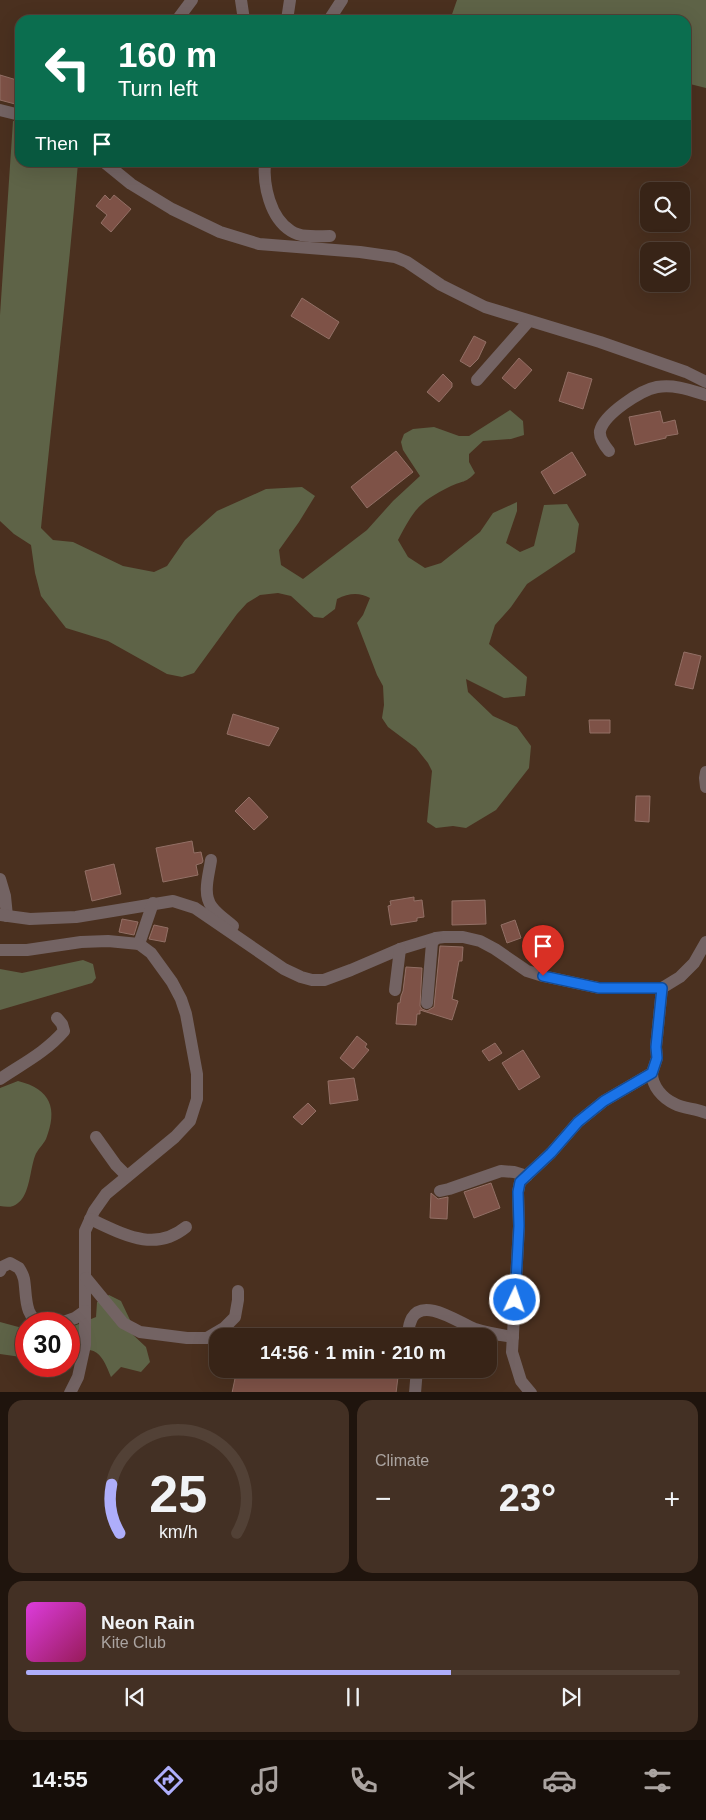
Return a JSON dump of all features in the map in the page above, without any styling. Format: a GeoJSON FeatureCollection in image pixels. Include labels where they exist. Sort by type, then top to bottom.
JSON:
{"type":"FeatureCollection","features":[{"type":"Feature","properties":{"kind":"street"},"geometry":{"type":"LineString","coordinates":[[180,15],[192,0]]}},
{"type":"Feature","properties":{"kind":"street"},"geometry":{"type":"LineString","coordinates":[[241,0],[243,15]]}},
{"type":"Feature","properties":{"kind":"street"},"geometry":{"type":"LineString","coordinates":[[288,15],[290,0]]}},
{"type":"Feature","properties":{"kind":"street"},"geometry":{"type":"LineString","coordinates":[[334,15],[342,0]]}},
{"type":"Feature","properties":{"kind":"street"},"geometry":{"type":"LineString","coordinates":[[0,110],[15,114]]}},
{"type":"Feature","properties":{"kind":"street"},"geometry":{"type":"LineString","coordinates":[[109,167],[131,184],[172,209],[220,232],[259,244],[360,252],[394,257],[407,262],[441,286],[485,307],[528,322],[609,345],[686,372],[706,382]]}},
{"type":"Feature","properties":{"kind":"street"},"geometry":{"type":"LineString","coordinates":[[265,167],[268,198],[279,219],[290,231],[307,237],[330,236]]}},
{"type":"Feature","properties":{"kind":"street"},"geometry":{"type":"LineString","coordinates":[[477,380],[528,322]]}},
{"type":"Feature","properties":{"kind":"street"},"geometry":{"type":"LineString","coordinates":[[610,450],[603,443],[600,432],[602,425],[626,402],[646,390],[659,386],[673,386],[706,395]]}},
{"type":"Feature","properties":{"kind":"street"},"geometry":{"type":"LineString","coordinates":[[706,772],[704,778],[706,787]]}},
{"type":"Feature","properties":{"kind":"street"},"geometry":{"type":"LineString","coordinates":[[211,860],[207,899],[212,908],[261,954]]}},
{"type":"Feature","properties":{"kind":"street"},"geometry":{"type":"LineString","coordinates":[[0,879],[5,896],[3,916],[45,919],[76,917],[173,901],[195,908],[261,954],[301,978],[324,980],[400,949],[436,938],[463,937],[480,941],[527,971],[543,976],[599,988],[662,988],[680,977],[694,964],[706,942]]}},
{"type":"Feature","properties":{"kind":"street"},"geometry":{"type":"LineString","coordinates":[[139,944],[153,903]]}},
{"type":"Feature","properties":{"kind":"street"},"geometry":{"type":"LineString","coordinates":[[427,1003],[432,943],[436,938]]}},
{"type":"Feature","properties":{"kind":"street"},"geometry":{"type":"LineString","coordinates":[[0,950],[27,950],[81,942],[108,941],[139,944],[151,953],[172,982],[181,999],[195,1058],[197,1099],[190,1121],[175,1137],[106,1194],[90,1219],[85,1231],[86,1278],[83,1359],[78,1378],[70,1392]]}},
{"type":"Feature","properties":{"kind":"street"},"geometry":{"type":"LineString","coordinates":[[394,990],[400,949]]}},
{"type":"Feature","properties":{"kind":"street"},"geometry":{"type":"LineString","coordinates":[[662,988],[656,1047],[657,1058],[652,1073],[652,1081],[659,1092],[675,1104],[699,1109],[706,1113]]}},
{"type":"Feature","properties":{"kind":"street"},"geometry":{"type":"LineString","coordinates":[[0,1079],[45,1050],[57,1039],[64,1031],[62,1024],[57,1018]]}},
{"type":"Feature","properties":{"kind":"street"},"geometry":{"type":"LineString","coordinates":[[531,1392],[521,1381],[512,1352],[519,1226],[518,1192],[520,1182],[551,1153],[578,1122],[604,1101],[652,1073]]}},
{"type":"Feature","properties":{"kind":"street"},"geometry":{"type":"LineString","coordinates":[[96,1137],[116,1165],[127,1176]]}},
{"type":"Feature","properties":{"kind":"street"},"geometry":{"type":"LineString","coordinates":[[440,1191],[501,1171],[527,1176]]}},
{"type":"Feature","properties":{"kind":"street"},"geometry":{"type":"LineString","coordinates":[[90,1219],[144,1241],[160,1241],[176,1236],[186,1227]]}},
{"type":"Feature","properties":{"kind":"street"},"geometry":{"type":"LineString","coordinates":[[0,1271],[2,1267],[10,1263],[19,1268],[24,1279],[27,1309],[29,1312]]}},
{"type":"Feature","properties":{"kind":"street"},"geometry":{"type":"LineString","coordinates":[[86,1278],[123,1323],[140,1332],[187,1338],[206,1338],[224,1328],[235,1317],[238,1290]]}},
{"type":"Feature","properties":{"kind":"street"},"geometry":{"type":"LineString","coordinates":[[409,1328],[414,1314],[426,1309],[440,1313],[473,1328]]}},
{"type":"Feature","properties":{"kind":"street"},"geometry":{"type":"LineString","coordinates":[[80,1314],[85,1311]]}},
{"type":"Feature","properties":{"kind":"street"},"geometry":{"type":"LineString","coordinates":[[497,1334],[513,1337]]}},
{"type":"Feature","properties":{"kind":"street"},"geometry":{"type":"LineString","coordinates":[[415,1392],[416,1378]]}},
{"type":"Feature","properties":{"kind":"green space"},"geometry":{"type":"Polygon","coordinates":[[[457,0],[706,0],[706,88],[691,84],[691,15],[452,15],[457,0]]]}},
{"type":"Feature","properties":{"kind":"green space"},"geometry":{"type":"Polygon","coordinates":[[[13,121],[15,121],[15,167],[78,167],[41,528],[53,540],[73,542],[123,566],[154,572],[167,566],[185,540],[217,511],[266,489],[302,487],[315,496],[279,550],[281,565],[303,579],[367,530],[393,501],[420,476],[403,450],[401,442],[404,434],[413,429],[434,427],[459,436],[469,436],[510,410],[523,421],[524,435],[511,439],[483,441],[469,454],[469,462],[475,473],[466,480],[432,497],[419,507],[398,540],[408,557],[425,568],[441,563],[480,532],[493,513],[517,502],[517,511],[506,543],[520,552],[534,546],[544,505],[567,504],[579,524],[575,552],[527,584],[511,607],[495,625],[489,644],[527,677],[525,696],[504,698],[466,679],[468,692],[493,716],[517,727],[531,746],[529,768],[496,810],[466,828],[453,826],[436,828],[427,822],[432,771],[416,748],[388,727],[382,718],[384,705],[383,686],[357,623],[363,615],[370,598],[366,596],[354,594],[337,599],[335,609],[323,618],[314,617],[291,596],[278,593],[260,595],[247,603],[237,614],[194,673],[182,677],[167,674],[108,641],[66,628],[41,596],[31,545],[14,534],[0,521],[0,315],[13,121]]]}},
{"type":"Feature","properties":{"kind":"green space"},"geometry":{"type":"Polygon","coordinates":[[[83,960],[93,964],[96,978],[92,983],[0,1010],[0,969],[22,973],[83,960]]]}},
{"type":"Feature","properties":{"kind":"green space"},"geometry":{"type":"Polygon","coordinates":[[[18,1081],[38,1089],[45,1095],[51,1110],[50,1128],[33,1161],[25,1194],[16,1205],[5,1207],[0,1206],[0,1088],[18,1081]]]}},
{"type":"Feature","properties":{"kind":"green space"},"geometry":{"type":"Polygon","coordinates":[[[109,1295],[121,1301],[130,1320],[131,1333],[146,1347],[150,1362],[141,1372],[121,1367],[111,1377],[101,1357],[91,1350],[80,1351],[80,1324],[96,1317],[97,1302],[109,1295]]]}},
{"type":"Feature","properties":{"kind":"green space"},"geometry":{"type":"Polygon","coordinates":[[[0,1322],[15,1326],[15,1356],[0,1354],[0,1322]]]}},
{"type":"Feature","properties":{"kind":"building"},"geometry":{"type":"Polygon","coordinates":[[[0,75],[15,80],[15,104],[0,100],[0,75]]]}},
{"type":"Feature","properties":{"kind":"building"},"geometry":{"type":"Polygon","coordinates":[[[105,195],[110,200],[114,195],[131,209],[111,232],[101,223],[107,215],[96,206],[105,195]]]}},
{"type":"Feature","properties":{"kind":"building"},"geometry":{"type":"Polygon","coordinates":[[[302,298],[339,322],[329,339],[291,316],[302,298]]]}},
{"type":"Feature","properties":{"kind":"building"},"geometry":{"type":"Polygon","coordinates":[[[474,336],[486,342],[478,359],[470,367],[460,361],[474,336]]]}},
{"type":"Feature","properties":{"kind":"building"},"geometry":{"type":"Polygon","coordinates":[[[519,358],[532,370],[515,389],[502,378],[519,358]]]}},
{"type":"Feature","properties":{"kind":"building"},"geometry":{"type":"Polygon","coordinates":[[[568,372],[592,379],[583,409],[559,401],[568,372]]]}},
{"type":"Feature","properties":{"kind":"building"},"geometry":{"type":"Polygon","coordinates":[[[443,374],[452,383],[452,387],[439,402],[427,392],[443,374]]]}},
{"type":"Feature","properties":{"kind":"building"},"geometry":{"type":"Polygon","coordinates":[[[660,411],[663,423],[675,420],[678,434],[635,445],[629,417],[660,411]]]}},
{"type":"Feature","properties":{"kind":"building"},"geometry":{"type":"Polygon","coordinates":[[[396,451],[413,472],[367,508],[351,487],[396,451]]]}},
{"type":"Feature","properties":{"kind":"building"},"geometry":{"type":"Polygon","coordinates":[[[572,452],[586,475],[554,494],[541,472],[572,452]]]}},
{"type":"Feature","properties":{"kind":"building"},"geometry":{"type":"Polygon","coordinates":[[[684,652],[701,656],[693,689],[675,685],[684,652]]]}},
{"type":"Feature","properties":{"kind":"building"},"geometry":{"type":"Polygon","coordinates":[[[233,714],[279,728],[269,746],[227,734],[233,714]]]}},
{"type":"Feature","properties":{"kind":"building"},"geometry":{"type":"Polygon","coordinates":[[[589,720],[610,720],[610,733],[590,733],[589,720]]]}},
{"type":"Feature","properties":{"kind":"building"},"geometry":{"type":"Polygon","coordinates":[[[636,796],[650,796],[649,822],[635,821],[636,796]]]}},
{"type":"Feature","properties":{"kind":"building"},"geometry":{"type":"Polygon","coordinates":[[[249,797],[268,817],[254,830],[235,811],[249,797]]]}},
{"type":"Feature","properties":{"kind":"building"},"geometry":{"type":"Polygon","coordinates":[[[192,841],[194,853],[201,852],[203,861],[196,865],[198,875],[163,882],[156,848],[192,841]]]}},
{"type":"Feature","properties":{"kind":"building"},"geometry":{"type":"Polygon","coordinates":[[[114,864],[121,894],[92,901],[85,871],[114,864]]]}},
{"type":"Feature","properties":{"kind":"building"},"geometry":{"type":"Polygon","coordinates":[[[414,897],[414,901],[422,900],[424,917],[417,918],[417,921],[391,925],[388,906],[391,905],[390,901],[414,897]]]}},
{"type":"Feature","properties":{"kind":"building"},"geometry":{"type":"Polygon","coordinates":[[[485,900],[486,924],[452,925],[452,901],[485,900]]]}},
{"type":"Feature","properties":{"kind":"building"},"geometry":{"type":"Polygon","coordinates":[[[122,919],[138,922],[134,935],[119,932],[122,919]]]}},
{"type":"Feature","properties":{"kind":"building"},"geometry":{"type":"Polygon","coordinates":[[[515,920],[521,938],[507,943],[501,925],[515,920]]]}},
{"type":"Feature","properties":{"kind":"building"},"geometry":{"type":"Polygon","coordinates":[[[154,925],[168,928],[165,942],[149,939],[154,925]]]}},
{"type":"Feature","properties":{"kind":"building"},"geometry":{"type":"Polygon","coordinates":[[[440,946],[463,947],[462,961],[459,961],[452,999],[458,1001],[452,1020],[420,1010],[420,1014],[417,1014],[416,1025],[396,1024],[398,1003],[400,1003],[403,991],[406,967],[422,968],[420,1006],[427,1011],[434,1007],[440,946]]]}},
{"type":"Feature","properties":{"kind":"building"},"geometry":{"type":"Polygon","coordinates":[[[357,1036],[367,1044],[365,1047],[369,1050],[353,1069],[340,1058],[357,1036]]]}},
{"type":"Feature","properties":{"kind":"building"},"geometry":{"type":"Polygon","coordinates":[[[495,1043],[502,1053],[489,1061],[482,1051],[495,1043]]]}},
{"type":"Feature","properties":{"kind":"building"},"geometry":{"type":"Polygon","coordinates":[[[523,1050],[540,1077],[519,1090],[502,1063],[523,1050]]]}},
{"type":"Feature","properties":{"kind":"building"},"geometry":{"type":"Polygon","coordinates":[[[354,1078],[358,1100],[330,1104],[328,1081],[354,1078]]]}},
{"type":"Feature","properties":{"kind":"building"},"geometry":{"type":"Polygon","coordinates":[[[308,1103],[316,1111],[302,1125],[293,1117],[308,1103]]]}},
{"type":"Feature","properties":{"kind":"building"},"geometry":{"type":"Polygon","coordinates":[[[491,1183],[500,1208],[474,1218],[464,1192],[491,1183]]]}},
{"type":"Feature","properties":{"kind":"building"},"geometry":{"type":"Polygon","coordinates":[[[431,1193],[438,1199],[448,1197],[447,1219],[430,1218],[431,1193]]]}},
{"type":"Feature","properties":{"kind":"building"},"geometry":{"type":"Polygon","coordinates":[[[235,1378],[398,1378],[396,1392],[232,1392],[235,1378]]]}},
{"type":"Feature","properties":{"kind":"route"},"geometry":{"type":"LineString","coordinates":[[515,1300],[519,1226],[518,1192],[520,1182],[551,1153],[578,1122],[604,1101],[652,1073],[657,1058],[656,1047],[662,988],[599,988],[543,976]]}}]}
